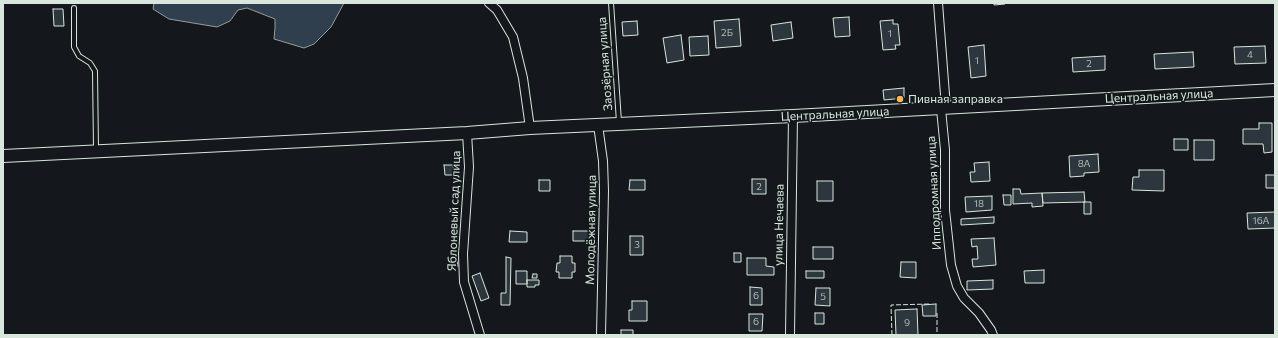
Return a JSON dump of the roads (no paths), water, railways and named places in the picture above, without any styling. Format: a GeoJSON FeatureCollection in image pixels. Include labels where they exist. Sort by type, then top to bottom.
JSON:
{"type":"FeatureCollection","features":[{"type":"Feature","properties":{"kind":"street"},"geometry":{"type":"LineString","coordinates":[[489,3],[498,10],[513,37],[523,78],[530,128]]}},
{"type":"Feature","properties":{"kind":"street","name":"Ипподромная улица"},"geometry":{"type":"LineString","coordinates":[[938,3],[944,108],[945,210],[951,265],[957,286],[964,298],[979,313],[993,335]]}},
{"type":"Feature","properties":{"kind":"street","name":"Центральная улица"},"geometry":{"type":"LineString","coordinates":[[3,156],[1275,90]]}},
{"type":"Feature","properties":{"kind":"street","name":"улица Нечаева"},"geometry":{"type":"LineString","coordinates":[[790,335],[793,116]]}},
{"type":"Feature","properties":{"kind":"street","name":"Молодёжная улица"},"geometry":{"type":"LineString","coordinates":[[598,125],[603,161],[604,191],[601,335]]}},
{"type":"Feature","properties":{"kind":"street","name":"Яблоневый сад улица"},"geometry":{"type":"LineString","coordinates":[[467,133],[469,167],[463,254],[464,282],[480,335]]}},
{"type":"Feature","properties":{"kind":"lane","name":"Заозёрная улица"},"geometry":{"type":"LineString","coordinates":[[611,3],[619,124]]}},
{"type":"Feature","properties":{"kind":"lane"},"geometry":{"type":"LineString","coordinates":[[74,8],[74,47],[79,56],[90,63],[95,71],[96,151]]}},
{"type":"Feature","properties":{"kind":"water"},"geometry":{"type":"Polygon","coordinates":[[[154,3],[344,3],[331,27],[314,44],[304,48],[274,39],[275,19],[247,8],[238,10],[230,21],[217,27],[169,19],[153,9],[154,3]]]}},
{"type":"Feature","properties":{"kind":"place","name":"Пивная заправка"},"geometry":{"type":"Point","coordinates":[900,99]}}]}
